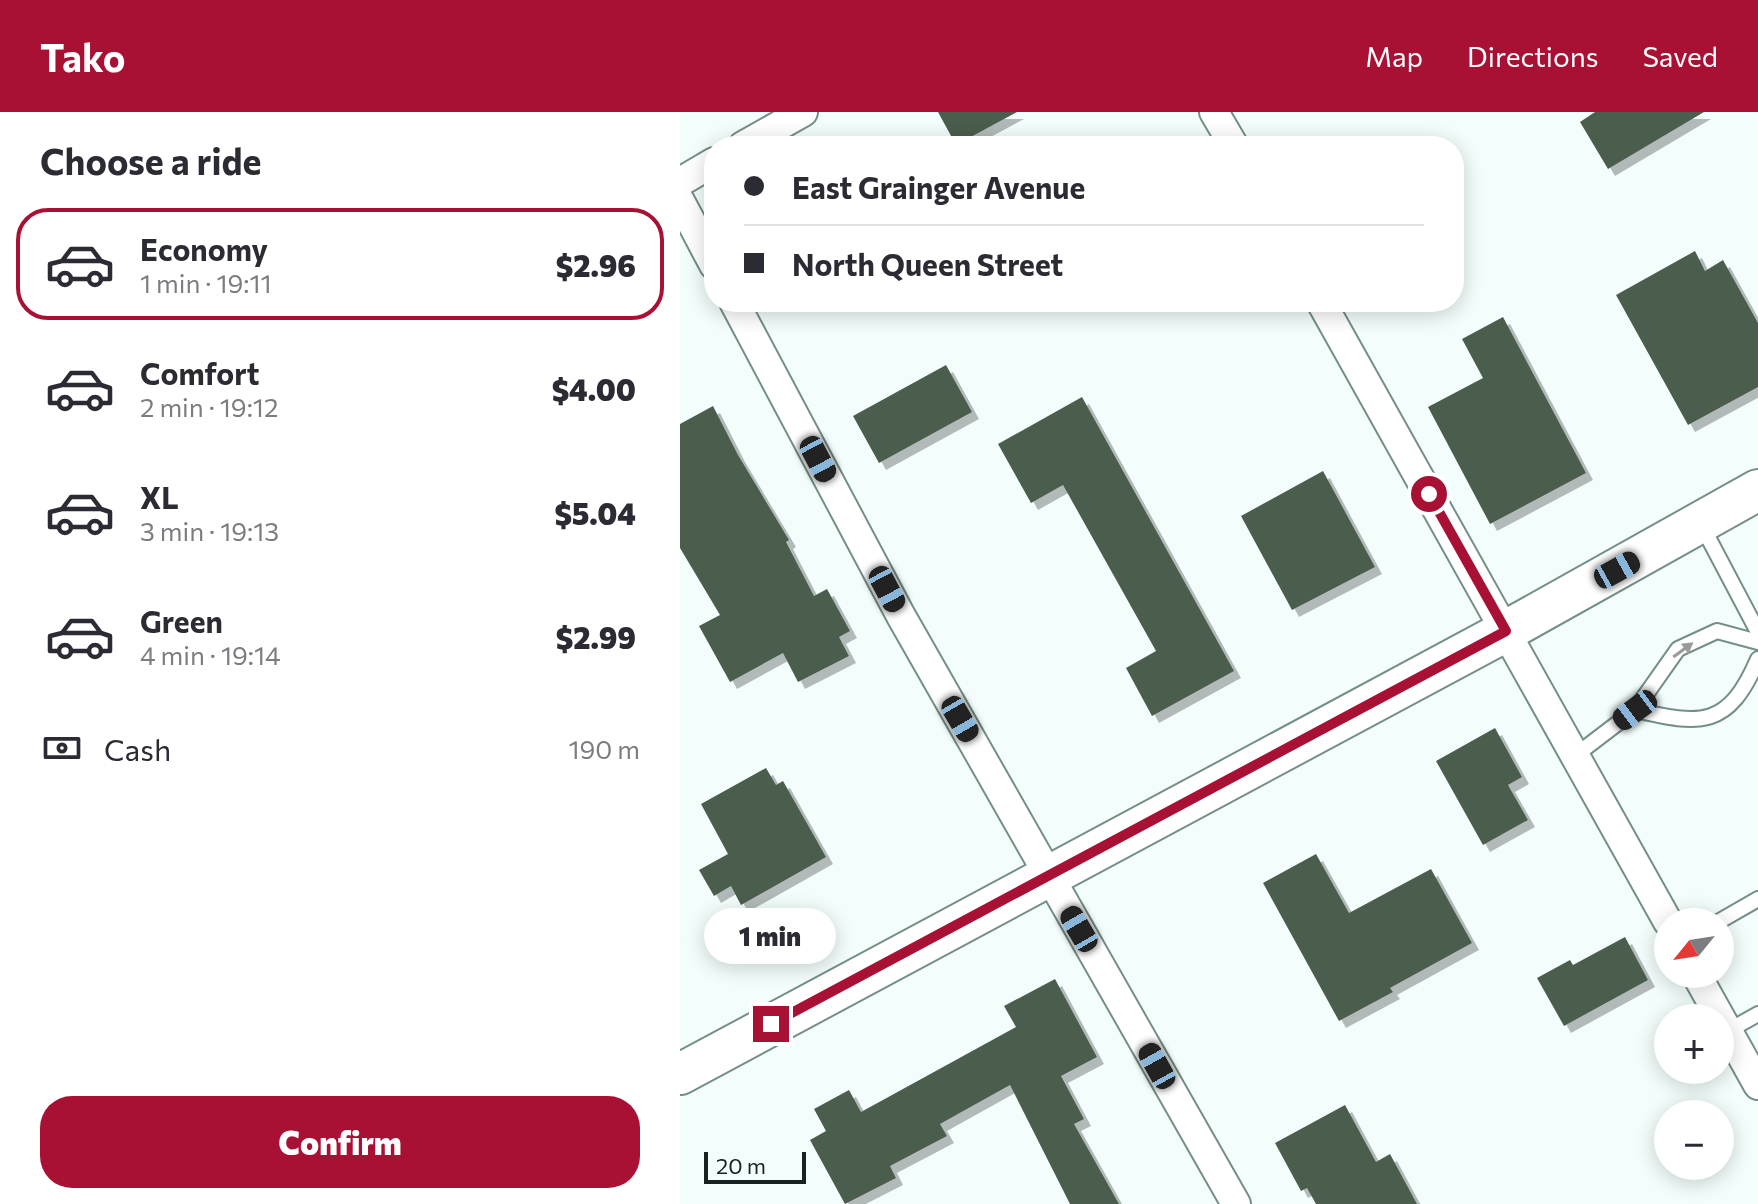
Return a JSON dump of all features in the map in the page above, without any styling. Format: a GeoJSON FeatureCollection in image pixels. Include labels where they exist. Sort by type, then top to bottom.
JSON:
{"type":"FeatureCollection","features":[{"type":"Feature","properties":{"kind":"main road"},"geometry":{"type":"LineString","coordinates":[[683,1066],[1506,631],[1758,490]]}},
{"type":"Feature","properties":{"kind":"street"},"geometry":{"type":"LineString","coordinates":[[761,136],[803,112]]}},
{"type":"Feature","properties":{"kind":"street"},"geometry":{"type":"LineString","coordinates":[[1214,112],[1228,136]]}},
{"type":"Feature","properties":{"kind":"street"},"geometry":{"type":"LineString","coordinates":[[680,182],[704,168]]}},
{"type":"Feature","properties":{"kind":"street"},"geometry":{"type":"LineString","coordinates":[[680,201],[704,246]]}},
{"type":"Feature","properties":{"kind":"street"},"geometry":{"type":"LineString","coordinates":[[739,312],[901,616],[1236,1204]]}},
{"type":"Feature","properties":{"kind":"street"},"geometry":{"type":"LineString","coordinates":[[1327,312],[1660,908]]}},
{"type":"Feature","properties":{"kind":"street"},"geometry":{"type":"LineString","coordinates":[[1734,1042],[1758,1085]]}},
{"type":"Feature","properties":{"kind":"lane"},"geometry":{"type":"LineString","coordinates":[[1701,523],[1758,632]]}},
{"type":"Feature","properties":{"kind":"lane"},"geometry":{"type":"LineString","coordinates":[[1576,755],[1635,710],[1678,649],[1717,631],[1758,642]]}},
{"type":"Feature","properties":{"kind":"lane"},"geometry":{"type":"LineString","coordinates":[[1635,710],[1688,722],[1721,713],[1745,691],[1758,659]]}},
{"type":"Feature","properties":{"kind":"lane"},"geometry":{"type":"LineString","coordinates":[[1734,913],[1758,899]]}},
{"type":"Feature","properties":{"kind":"lane"},"geometry":{"type":"LineString","coordinates":[[1734,1028],[1758,1014]]}},
{"type":"Feature","properties":{"kind":"building"},"geometry":{"type":"Polygon","coordinates":[[[938,112],[1017,112],[973,136],[951,136],[938,112]]]}},
{"type":"Feature","properties":{"kind":"building"},"geometry":{"type":"Polygon","coordinates":[[[1595,112],[1704,112],[1608,169],[1580,122],[1595,112]]]}},
{"type":"Feature","properties":{"kind":"building"},"geometry":{"type":"Polygon","coordinates":[[[1695,251],[1705,271],[1723,260],[1758,323],[1758,387],[1688,425],[1616,295],[1695,251]]]}},
{"type":"Feature","properties":{"kind":"building"},"geometry":{"type":"Polygon","coordinates":[[[1503,317],[1586,473],[1490,524],[1428,407],[1483,378],[1462,339],[1503,317]]]}},
{"type":"Feature","properties":{"kind":"building"},"geometry":{"type":"Polygon","coordinates":[[[946,365],[972,412],[879,463],[853,416],[946,365]]]}},
{"type":"Feature","properties":{"kind":"building"},"geometry":{"type":"Polygon","coordinates":[[[1082,397],[1234,671],[1152,716],[1126,668],[1156,651],[1063,485],[1031,503],[998,444],[1082,397]]]}},
{"type":"Feature","properties":{"kind":"building"},"geometry":{"type":"Polygon","coordinates":[[[713,406],[738,455],[789,540],[786,542],[814,596],[827,589],[850,631],[839,637],[849,656],[798,682],[783,653],[730,682],[699,626],[720,615],[680,548],[680,424],[713,406]]]}},
{"type":"Feature","properties":{"kind":"building"},"geometry":{"type":"Polygon","coordinates":[[[1323,471],[1375,567],[1292,610],[1241,516],[1323,471]]]}},
{"type":"Feature","properties":{"kind":"building"},"geometry":{"type":"Polygon","coordinates":[[[1495,728],[1522,777],[1508,785],[1528,820],[1483,845],[1436,761],[1495,728]]]}},
{"type":"Feature","properties":{"kind":"building"},"geometry":{"type":"Polygon","coordinates":[[[766,768],[776,785],[783,781],[826,857],[741,905],[731,886],[714,896],[699,870],[728,854],[701,804],[766,768]]]}},
{"type":"Feature","properties":{"kind":"building"},"geometry":{"type":"Polygon","coordinates":[[[1316,854],[1349,913],[1431,869],[1472,943],[1390,988],[1393,992],[1339,1021],[1263,883],[1316,854]]]}},
{"type":"Feature","properties":{"kind":"building"},"geometry":{"type":"Polygon","coordinates":[[[1625,937],[1648,980],[1564,1026],[1537,978],[1570,960],[1573,965],[1625,937]]]}},
{"type":"Feature","properties":{"kind":"building"},"geometry":{"type":"Polygon","coordinates":[[[1055,979],[1097,1057],[1061,1076],[1084,1119],[1074,1124],[1119,1204],[1070,1204],[1010,1085],[940,1124],[947,1136],[890,1166],[896,1178],[845,1204],[810,1140],[826,1131],[814,1109],[849,1090],[861,1112],[1016,1027],[1004,1006],[1055,979]]]}},
{"type":"Feature","properties":{"kind":"building"},"geometry":{"type":"Polygon","coordinates":[[[1345,1105],[1376,1162],[1390,1154],[1417,1204],[1316,1204],[1307,1188],[1301,1191],[1275,1143],[1345,1105]]]}},
{"type":"Feature","properties":{"kind":"route"},"geometry":{"type":"LineString","coordinates":[[771,1024],[1506,631],[1429,494]]}}]}
